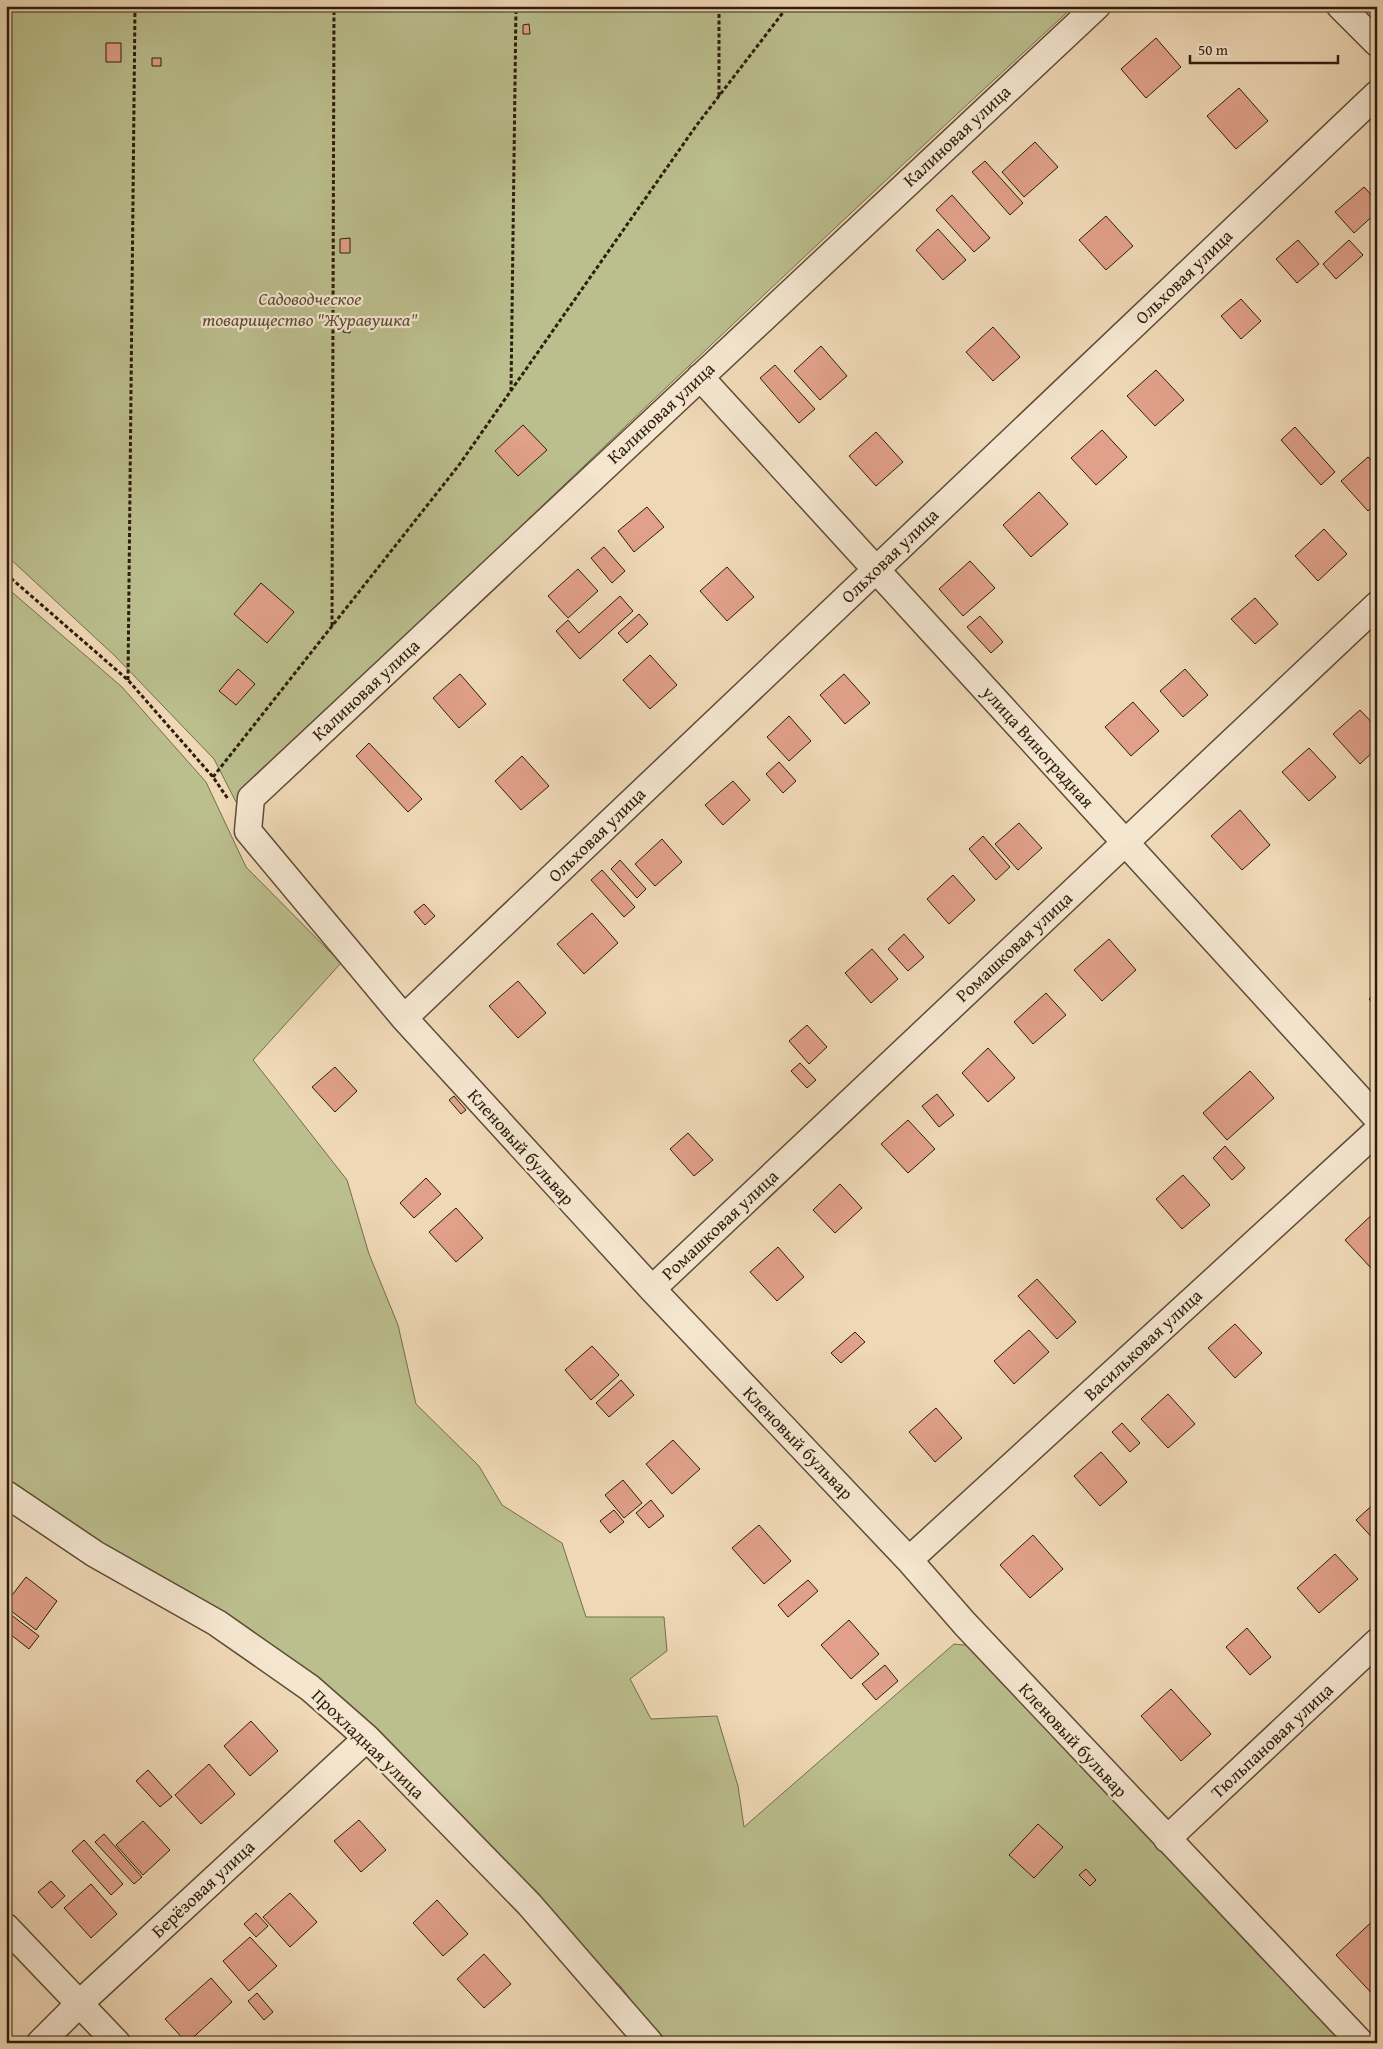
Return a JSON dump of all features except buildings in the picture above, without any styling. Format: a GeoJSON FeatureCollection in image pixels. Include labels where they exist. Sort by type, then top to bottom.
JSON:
{"type":"FeatureCollection","features":[{"type":"Feature","properties":{"kind":"street","name":"Калиновая улица"},"geometry":{"type":"LineString","coordinates":[[248,831],[251,798],[1096,6]]}},
{"type":"Feature","properties":{"kind":"street"},"geometry":{"type":"LineString","coordinates":[[1340,6],[1377,43]]}},
{"type":"Feature","properties":{"kind":"street","name":"Ольховая улица"},"geometry":{"type":"LineString","coordinates":[[404,1018],[1377,94]]}},
{"type":"Feature","properties":{"kind":"street","name":"улица Виноградная"},"geometry":{"type":"LineString","coordinates":[[700,376],[1377,1118]]}},
{"type":"Feature","properties":{"kind":"street","name":"Ромашковая улица"},"geometry":{"type":"LineString","coordinates":[[652,1289],[1377,605]]}},
{"type":"Feature","properties":{"kind":"street","name":"Кленовый бульвар"},"geometry":{"type":"LineString","coordinates":[[248,831],[404,1018],[652,1289],[909,1560],[965,1624],[1167,1839],[1361,2043]]}},
{"type":"Feature","properties":{"kind":"street","name":"Васильковая улица"},"geometry":{"type":"LineString","coordinates":[[909,1560],[1377,1130]]}},
{"type":"Feature","properties":{"kind":"street","name":"Прохладная улица"},"geometry":{"type":"LineString","coordinates":[[6,1494],[95,1554],[217,1623],[310,1688],[367,1738],[529,1904],[650,2043]]}},
{"type":"Feature","properties":{"kind":"street","name":"Тюльпановая улица"},"geometry":{"type":"LineString","coordinates":[[1167,1839],[1377,1642]]}},
{"type":"Feature","properties":{"kind":"street","name":"Берёзовая улица"},"geometry":{"type":"LineString","coordinates":[[40,2043],[79,2004],[367,1738]]}},
{"type":"Feature","properties":{"kind":"street"},"geometry":{"type":"LineString","coordinates":[[6,1927],[117,2043]]}},
{"type":"Feature","properties":{"kind":"path"},"geometry":{"type":"LineString","coordinates":[[128,680],[135,6]]}},
{"type":"Feature","properties":{"kind":"path"},"geometry":{"type":"LineString","coordinates":[[332,626],[334,6]]}},
{"type":"Feature","properties":{"kind":"path"},"geometry":{"type":"LineString","coordinates":[[511,392],[516,6]]}},
{"type":"Feature","properties":{"kind":"path"},"geometry":{"type":"LineString","coordinates":[[719,6],[719,96]]}},
{"type":"Feature","properties":{"kind":"path"},"geometry":{"type":"LineString","coordinates":[[213,777],[459,465],[696,126],[788,6]]}},
{"type":"Feature","properties":{"kind":"path"},"geometry":{"type":"LineString","coordinates":[[6,574],[128,680],[213,777],[228,800]]}},
{"type":"Feature","properties":{"kind":"green space","name":"Садоводческое товарищество \"Журавушка\""},"geometry":{"type":"Polygon","coordinates":[[[6,6],[1074,6],[652,401],[236,802],[214,759],[115,656],[6,555],[6,6]]]}},
{"type":"Feature","properties":{"kind":"green space"},"geometry":{"type":"Polygon","coordinates":[[[1351,6],[1377,6],[1377,33],[1351,6]]]}},
{"type":"Feature","properties":{"kind":"green space"},"geometry":{"type":"Polygon","coordinates":[[[6,587],[122,687],[206,782],[246,867],[341,963],[253,1060],[347,1180],[369,1254],[398,1325],[416,1404],[479,1466],[502,1505],[562,1543],[586,1617],[664,1617],[667,1651],[630,1679],[651,1719],[717,1716],[738,1786],[744,1827],[954,1644],[974,1646],[1343,2043],[663,2043],[622,1988],[469,1831],[418,1771],[6,1488],[6,587]]]}}]}
